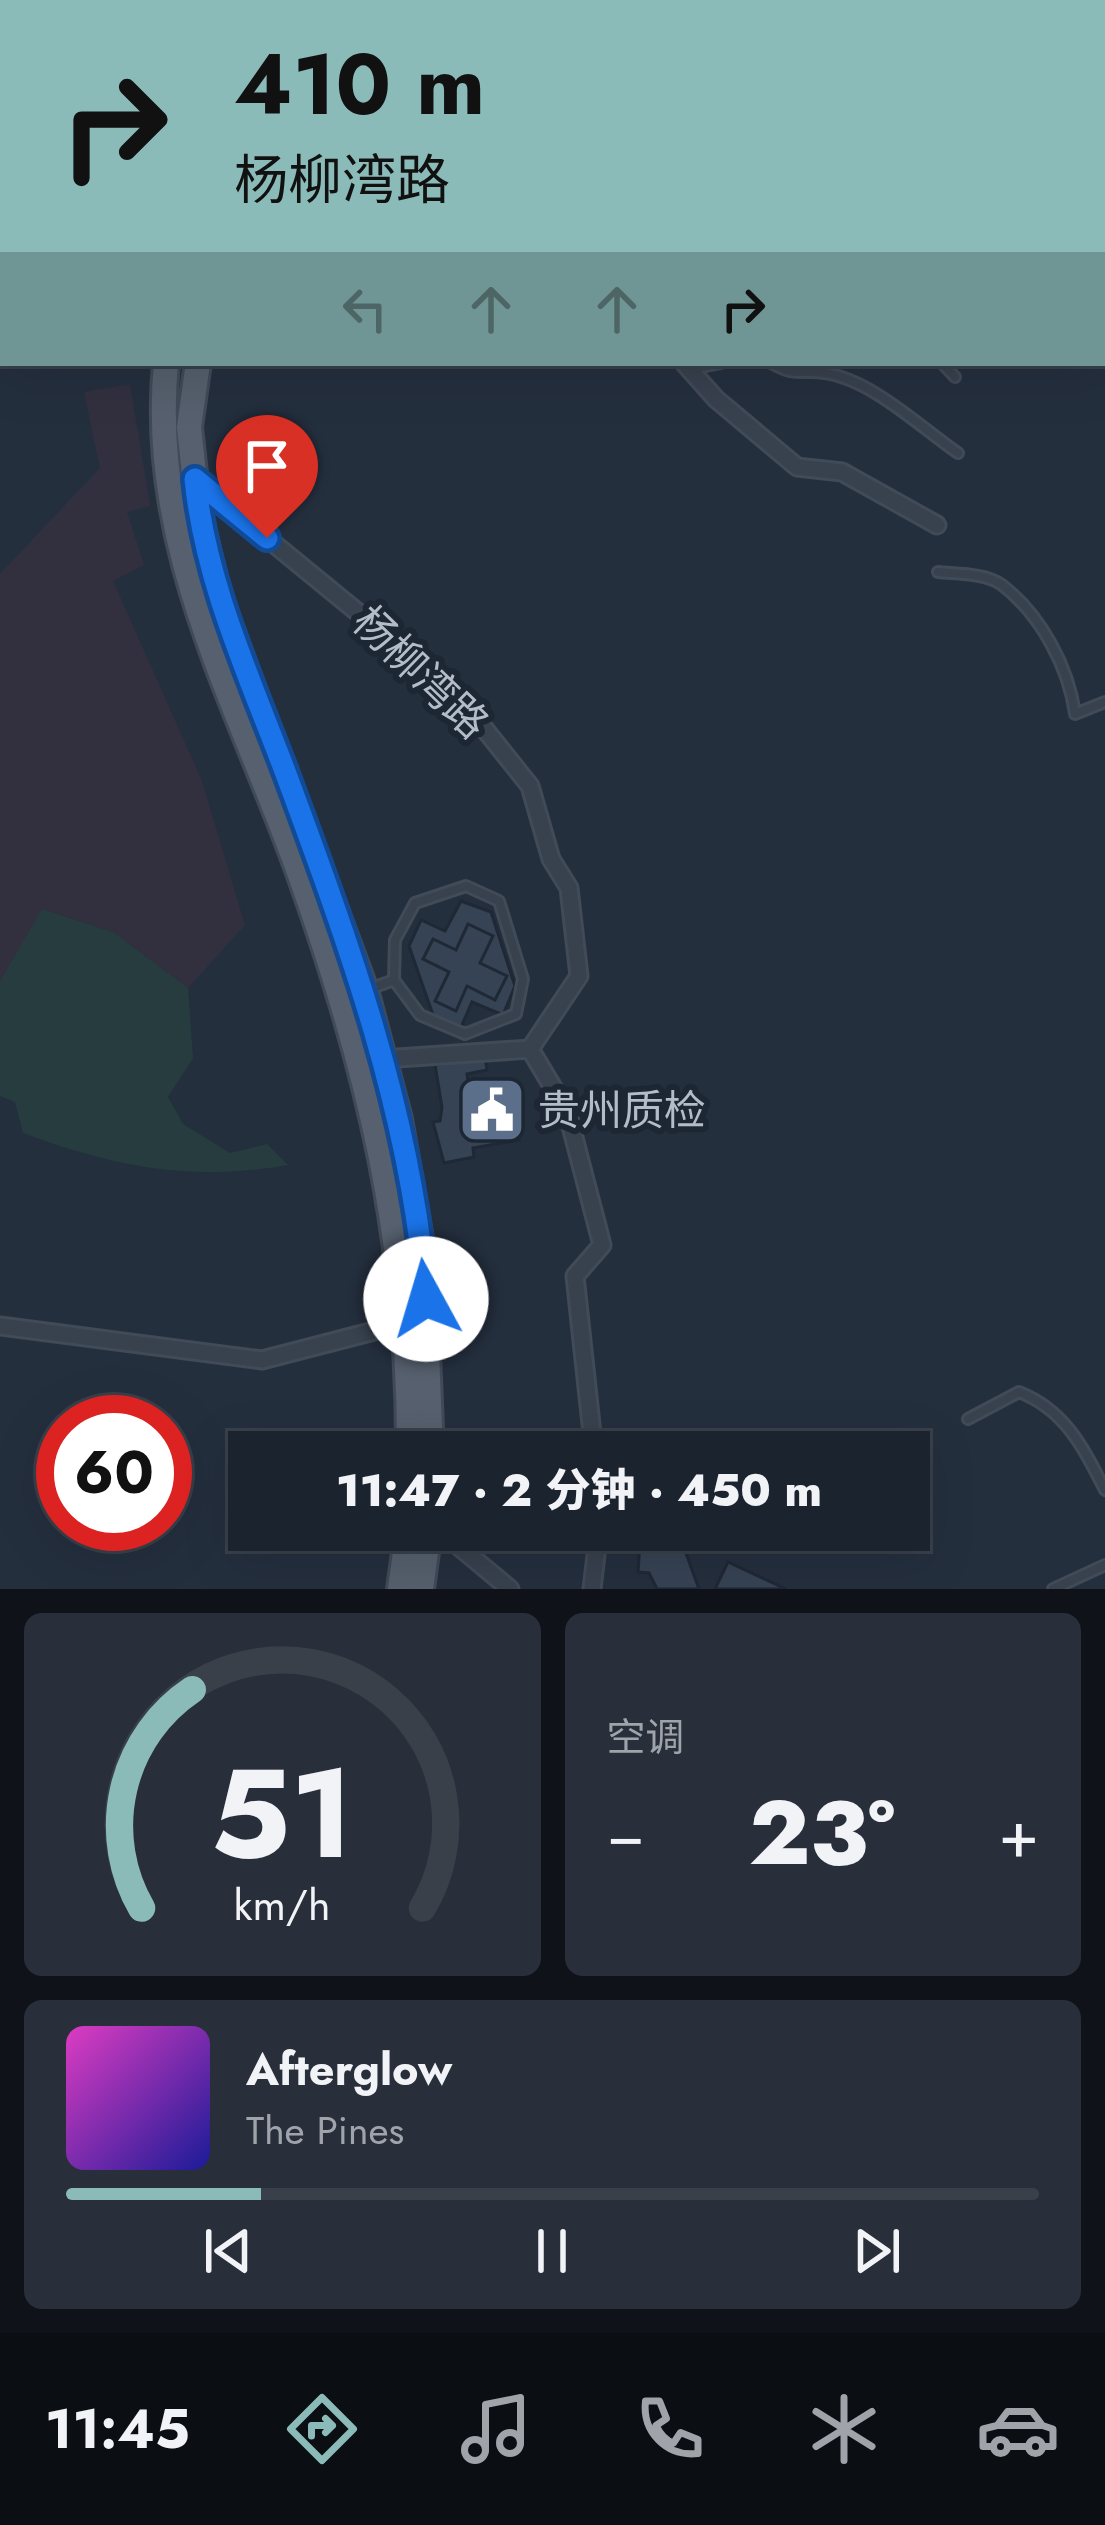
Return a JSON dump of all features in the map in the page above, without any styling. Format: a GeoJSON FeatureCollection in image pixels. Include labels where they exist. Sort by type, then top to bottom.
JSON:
{"type":"FeatureCollection","features":[{"type":"Feature","properties":{"kind":"main road"},"geometry":{"type":"LineString","coordinates":[[166,366],[160,425],[170,518],[195,604],[342,998],[378,1126],[405,1323],[408,1431]]}},
{"type":"Feature","properties":{"kind":"main road"},"geometry":{"type":"LineString","coordinates":[[198,366],[189,427],[218,595],[365,990],[382,1059],[423,1256],[430,1431]]}},
{"type":"Feature","properties":{"kind":"main road"},"geometry":{"type":"LineString","coordinates":[[400,1589],[405,1551]]}},
{"type":"Feature","properties":{"kind":"main road"},"geometry":{"type":"LineString","coordinates":[[421,1589],[426,1551]]}},
{"type":"Feature","properties":{"kind":"street"},"geometry":{"type":"LineString","coordinates":[[686,366],[797,467],[842,472],[937,525]]}},
{"type":"Feature","properties":{"kind":"street","name":"杨柳湾路"},"geometry":{"type":"LineString","coordinates":[[195,479],[455,692],[530,787],[551,860],[569,888],[579,976],[530,1049]]}},
{"type":"Feature","properties":{"kind":"street"},"geometry":{"type":"LineString","coordinates":[[382,1059],[530,1049],[567,1112],[602,1245],[574,1276],[592,1431]]}},
{"type":"Feature","properties":{"kind":"street"},"geometry":{"type":"LineString","coordinates":[[0,1326],[262,1360],[405,1323]]}},
{"type":"Feature","properties":{"kind":"street"},"geometry":{"type":"LineString","coordinates":[[464,1551],[510,1589]]}},
{"type":"Feature","properties":{"kind":"street"},"geometry":{"type":"LineString","coordinates":[[592,1589],[597,1551]]}},
{"type":"Feature","properties":{"kind":"lane"},"geometry":{"type":"LineString","coordinates":[[777,366],[795,376],[825,373],[871,393],[958,452]]}},
{"type":"Feature","properties":{"kind":"lane"},"geometry":{"type":"LineString","coordinates":[[795,376],[800,366]]}},
{"type":"Feature","properties":{"kind":"lane"},"geometry":{"type":"LineString","coordinates":[[945,366],[955,377]]}},
{"type":"Feature","properties":{"kind":"lane"},"geometry":{"type":"LineString","coordinates":[[938,572],[1000,583],[1036,623],[1070,677],[1075,714],[1105,702]]}},
{"type":"Feature","properties":{"kind":"lane"},"geometry":{"type":"LineString","coordinates":[[466,886],[499,901],[523,979],[516,1014],[464,1034],[420,1015],[394,980],[395,940],[415,903],[466,886]]}},
{"type":"Feature","properties":{"kind":"lane"},"geometry":{"type":"LineString","coordinates":[[365,990],[394,980]]}},
{"type":"Feature","properties":{"kind":"lane"},"geometry":{"type":"LineString","coordinates":[[968,1419],[1018,1392],[1051,1404],[1085,1450],[1105,1490]]}},
{"type":"Feature","properties":{"kind":"lane"},"geometry":{"type":"LineString","coordinates":[[1052,1589],[1105,1565]]}},
{"type":"Feature","properties":{"kind":"shaded area"},"geometry":{"type":"Polygon","coordinates":[[[130,384],[150,506],[127,512],[144,565],[113,581],[202,781],[245,925],[188,988],[113,932],[43,909],[0,981],[0,574],[100,468],[84,392],[130,384]]]}},
{"type":"Feature","properties":{"kind":"green space"},"geometry":{"type":"Polygon","coordinates":[[[42,909],[113,932],[188,988],[193,1058],[168,1097],[183,1124],[230,1153],[267,1144],[288,1165],[218,1172],[153,1168],[89,1155],[23,1133],[15,1102],[0,1096],[0,981],[42,909]]]}},
{"type":"Feature","properties":{"kind":"building"},"geometry":{"type":"Polygon","coordinates":[[[461,901],[491,912],[515,986],[503,1015],[472,1002],[461,1027],[433,1015],[409,946],[421,920],[445,931],[461,901]]]}},
{"type":"Feature","properties":{"kind":"building"},"geometry":{"type":"Polygon","coordinates":[[[468,924],[493,936],[480,963],[507,976],[495,1000],[467,986],[456,1011],[435,1001],[449,972],[423,959],[433,939],[456,950],[468,924]]]}},
{"type":"Feature","properties":{"kind":"building","name":"贵州质检"},"geometry":{"type":"Polygon","coordinates":[[[485,1056],[487,1070],[467,1074],[472,1107],[463,1111],[484,1108],[480,1085],[508,1080],[519,1140],[473,1148],[474,1157],[444,1163],[433,1122],[440,1121],[442,1107],[435,1065],[485,1056]]]}},
{"type":"Feature","properties":{"kind":"building"},"geometry":{"type":"Polygon","coordinates":[[[639,1551],[685,1551],[699,1589],[657,1589],[649,1573],[638,1572],[639,1551]]]}},
{"type":"Feature","properties":{"kind":"building"},"geometry":{"type":"Polygon","coordinates":[[[728,1562],[786,1589],[715,1589],[728,1562]]]}},
{"type":"Feature","properties":{"kind":"place","name":"贵州质检"},"geometry":{"type":"Point","coordinates":[492,1110]}},
{"type":"Feature","properties":{"kind":"route"},"geometry":{"type":"LineString","coordinates":[[267,538],[195,479],[218,595],[365,990],[399,1120],[426,1299]]}}]}
